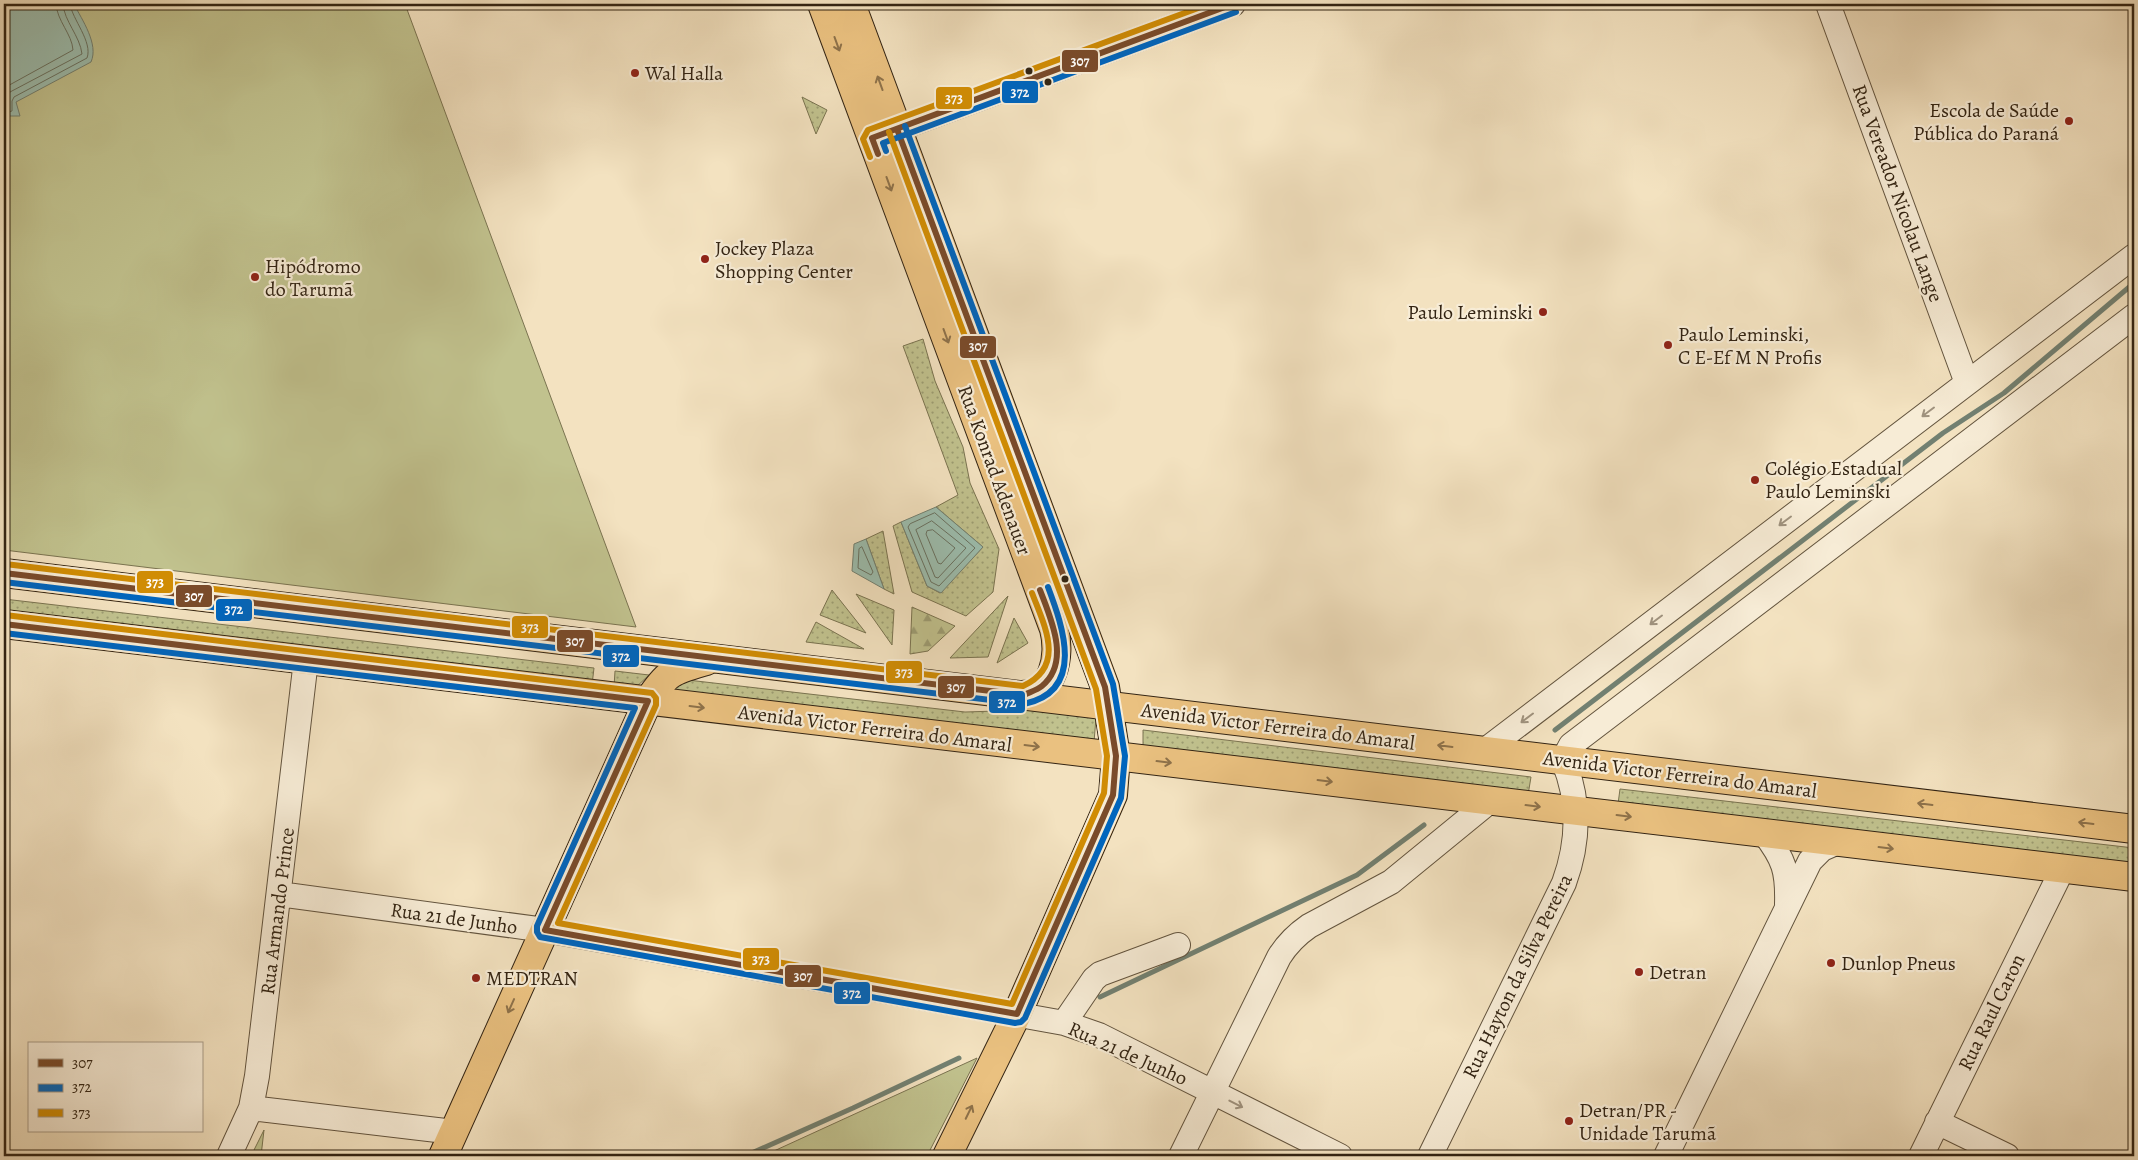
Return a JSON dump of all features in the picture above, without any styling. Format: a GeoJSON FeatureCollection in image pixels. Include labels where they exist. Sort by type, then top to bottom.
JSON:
{"type":"FeatureCollection","features":[{"type":"Feature","properties":{"kind":"main road","name":"Rua Konrad Adenauer"},"geometry":{"type":"LineString","coordinates":[[822,4],[1057,638],[1057,658],[1051,675],[1038,689],[1024,695],[1019,695]]}},
{"type":"Feature","properties":{"kind":"main road","name":"Rua Konrad Adenauer"},"geometry":{"type":"LineString","coordinates":[[851,4],[1105,687],[1116,756],[1113,795],[1018,1014],[947,1156]]}},
{"type":"Feature","properties":{"kind":"main road","name":"Avenida Victor Ferreira do Amaral"},"geometry":{"type":"LineString","coordinates":[[4,573],[712,659],[1109,704],[2134,829]]}},
{"type":"Feature","properties":{"kind":"main road","name":"Avenida Victor Ferreira do Amaral"},"geometry":{"type":"LineString","coordinates":[[4,624],[2134,877]]}},
{"type":"Feature","properties":{"kind":"main road"},"geometry":{"type":"LineString","coordinates":[[449,1144],[648,701],[662,681],[675,670],[712,659]]}},
{"type":"Feature","properties":{"kind":"street"},"geometry":{"type":"LineString","coordinates":[[872,138],[1234,4]]}},
{"type":"Feature","properties":{"kind":"street","name":"Rua Vereador Nicolau Lange"},"geometry":{"type":"LineString","coordinates":[[1828,4],[1967,383]]}},
{"type":"Feature","properties":{"kind":"street"},"geometry":{"type":"LineString","coordinates":[[1484,751],[2134,256]]}},
{"type":"Feature","properties":{"kind":"street"},"geometry":{"type":"LineString","coordinates":[[1563,760],[1571,745],[2134,316]]}},
{"type":"Feature","properties":{"kind":"street","name":"Rua Armando Prince"},"geometry":{"type":"LineString","coordinates":[[229,1156],[251,1108],[257,1076],[306,660]]}},
{"type":"Feature","properties":{"kind":"street","name":"Rua Hayton da Silva Pereira"},"geometry":{"type":"LineString","coordinates":[[1430,1156],[1564,883],[1575,843],[1576,811],[1570,777],[1563,760]]}},
{"type":"Feature","properties":{"kind":"street"},"geometry":{"type":"LineString","coordinates":[[1181,1156],[1278,957],[1298,933],[1391,882],[1490,801]]}},
{"type":"Feature","properties":{"kind":"street"},"geometry":{"type":"LineString","coordinates":[[1764,833],[1783,862],[1787,885],[1787,908]]}},
{"type":"Feature","properties":{"kind":"street"},"geometry":{"type":"LineString","coordinates":[[1666,1156],[1810,861],[1822,849],[1838,842]]}},
{"type":"Feature","properties":{"kind":"street","name":"Rua Raul Caron"},"geometry":{"type":"LineString","coordinates":[[1920,1156],[2063,868]]}},
{"type":"Feature","properties":{"kind":"street","name":"Rua 21 de Junho"},"geometry":{"type":"LineString","coordinates":[[279,894],[545,930],[1064,1023],[1099,1035],[1340,1156]]}},
{"type":"Feature","properties":{"kind":"street"},"geometry":{"type":"LineString","coordinates":[[1064,1023],[1094,979],[1100,974],[1178,945]]}},
{"type":"Feature","properties":{"kind":"street"},"geometry":{"type":"LineString","coordinates":[[251,1108],[449,1144]]}},
{"type":"Feature","properties":{"kind":"street"},"geometry":{"type":"LineString","coordinates":[[1937,1122],[2007,1156]]}},
{"type":"Feature","properties":{"kind":"green space","name":"Hipódromo do Tarumã"},"geometry":{"type":"Polygon","coordinates":[[[4,4],[405,4],[636,627],[4,550],[4,4]]]}},
{"type":"Feature","properties":{"kind":"green space"},"geometry":{"type":"Polygon","coordinates":[[[802,97],[827,110],[816,134],[802,97]]]}},
{"type":"Feature","properties":{"kind":"green space"},"geometry":{"type":"Polygon","coordinates":[[[923,339],[935,381],[963,447],[970,483],[999,549],[993,592],[966,616],[912,592],[893,526],[901,522],[927,586],[940,593],[983,547],[936,507],[958,495],[903,346],[923,339]]]}},
{"type":"Feature","properties":{"kind":"green space"},"geometry":{"type":"Polygon","coordinates":[[[883,531],[894,594],[884,589],[866,539],[883,531]]]}},
{"type":"Feature","properties":{"kind":"green space"},"geometry":{"type":"Polygon","coordinates":[[[832,590],[866,633],[820,615],[832,590]]]}},
{"type":"Feature","properties":{"kind":"green space"},"geometry":{"type":"Polygon","coordinates":[[[856,594],[894,610],[892,645],[856,594]]]}},
{"type":"Feature","properties":{"kind":"green space"},"geometry":{"type":"Polygon","coordinates":[[[1008,596],[988,657],[950,658],[1008,596]]]}},
{"type":"Feature","properties":{"kind":"green space"},"geometry":{"type":"Polygon","coordinates":[[[4,599],[594,668],[592,685],[4,617],[4,599]]]}},
{"type":"Feature","properties":{"kind":"green space"},"geometry":{"type":"Polygon","coordinates":[[[912,607],[955,626],[928,651],[910,654],[912,607]]]}},
{"type":"Feature","properties":{"kind":"green space"},"geometry":{"type":"Polygon","coordinates":[[[1014,618],[1028,643],[997,663],[1014,618]]]}},
{"type":"Feature","properties":{"kind":"green space"},"geometry":{"type":"Polygon","coordinates":[[[816,622],[864,649],[806,642],[816,622]]]}},
{"type":"Feature","properties":{"kind":"green space"},"geometry":{"type":"Polygon","coordinates":[[[615,671],[649,675],[633,690],[614,687],[615,671]]]}},
{"type":"Feature","properties":{"kind":"green space"},"geometry":{"type":"Polygon","coordinates":[[[679,679],[965,712],[1030,710],[1096,718],[1094,742],[669,694],[679,679]]]}},
{"type":"Feature","properties":{"kind":"green space"},"geometry":{"type":"Polygon","coordinates":[[[1143,730],[1531,777],[1528,795],[1143,749],[1143,730]]]}},
{"type":"Feature","properties":{"kind":"green space"},"geometry":{"type":"Polygon","coordinates":[[[1620,789],[2134,848],[2134,865],[1618,804],[1620,789]]]}},
{"type":"Feature","properties":{"kind":"green space"},"geometry":{"type":"Polygon","coordinates":[[[977,1058],[927,1156],[763,1156],[977,1058]]]}},
{"type":"Feature","properties":{"kind":"green space"},"geometry":{"type":"Polygon","coordinates":[[[264,1130],[261,1156],[251,1156],[264,1130]]]}},
{"type":"Feature","properties":{"kind":"water"},"geometry":{"type":"Polygon","coordinates":[[[4,4],[74,4],[88,32],[93,48],[91,62],[16,102],[20,116],[4,116],[4,4]]]}},
{"type":"Feature","properties":{"kind":"water"},"geometry":{"type":"Polygon","coordinates":[[[936,507],[983,547],[941,593],[927,586],[901,522],[936,507]]]}},
{"type":"Feature","properties":{"kind":"water"},"geometry":{"type":"Polygon","coordinates":[[[866,539],[884,589],[852,571],[854,544],[866,539]]]}},
{"type":"Feature","properties":{"kind":"waterway"},"geometry":{"type":"LineString","coordinates":[[1555,730],[1943,433],[2004,393],[2134,283]]}},
{"type":"Feature","properties":{"kind":"waterway"},"geometry":{"type":"LineString","coordinates":[[1100,997],[1357,875],[1424,825]]}},
{"type":"Feature","properties":{"kind":"waterway"},"geometry":{"type":"LineString","coordinates":[[745,1156],[959,1058]]}},
{"type":"Feature","properties":{"kind":"transit line","name":"373"},"geometry":{"type":"LineString","coordinates":[[870,157],[863,139],[868,130],[1209,4]]}},
{"type":"Feature","properties":{"kind":"transit line","name":"307"},"geometry":{"type":"LineString","coordinates":[[878,154],[872,138],[1233,4]]}},
{"type":"Feature","properties":{"kind":"transit line","name":"372"},"geometry":{"type":"LineString","coordinates":[[886,151],[883,143],[1236,12]]}},
{"type":"Feature","properties":{"kind":"transit line","name":"372"},"geometry":{"type":"LineString","coordinates":[[4,633],[635,708],[537,926],[537,932],[540,937],[1015,1023],[1021,1022],[1025,1018],[1121,798],[1125,756],[1113,684],[905,126]]}},
{"type":"Feature","properties":{"kind":"transit line","name":"307"},"geometry":{"type":"LineString","coordinates":[[4,624],[648,701],[545,930],[1017,1014],[1113,795],[1116,756],[1105,687],[897,129]]}},
{"type":"Feature","properties":{"kind":"transit line","name":"373"},"geometry":{"type":"LineString","coordinates":[[5,615],[652,693],[656,698],[656,705],[558,923],[1012,1004],[1104,793],[1107,756],[1096,689],[889,132]]}},
{"type":"Feature","properties":{"kind":"transit line","name":"373"},"geometry":{"type":"LineString","coordinates":[[5,564],[1023,686],[1036,678],[1044,668],[1048,657],[1046,632],[1032,593]]}},
{"type":"Feature","properties":{"kind":"transit line","name":"307"},"geometry":{"type":"LineString","coordinates":[[4,573],[1024,695],[1042,686],[1051,676],[1057,653],[1053,627],[1040,590]]}},
{"type":"Feature","properties":{"kind":"transit line","name":"372"},"geometry":{"type":"LineString","coordinates":[[4,582],[1024,704],[1043,697],[1056,686],[1063,672],[1065,656],[1063,638],[1048,587]]}},
{"type":"Feature","properties":{"kind":"place","name":"Wal Halla"},"geometry":{"type":"Point","coordinates":[635,73]}},
{"type":"Feature","properties":{"kind":"place","name":"Escola de Saúde Pública do Paraná"},"geometry":{"type":"Point","coordinates":[2069,121]}},
{"type":"Feature","properties":{"kind":"place","name":"Jockey Plaza Shopping Center"},"geometry":{"type":"Point","coordinates":[705,259]}},
{"type":"Feature","properties":{"kind":"place","name":"Hipódromo do Tarumã"},"geometry":{"type":"Point","coordinates":[255,277]}},
{"type":"Feature","properties":{"kind":"place","name":"Paulo Leminski"},"geometry":{"type":"Point","coordinates":[1543,312]}},
{"type":"Feature","properties":{"kind":"place","name":"Paulo Leminski, C E-Ef M N Profis"},"geometry":{"type":"Point","coordinates":[1668,345]}},
{"type":"Feature","properties":{"kind":"place","name":"Colégio Estadual Paulo Leminski"},"geometry":{"type":"Point","coordinates":[1755,480]}},
{"type":"Feature","properties":{"kind":"place","name":"Dunlop Pneus"},"geometry":{"type":"Point","coordinates":[1831,963]}},
{"type":"Feature","properties":{"kind":"place","name":"Detran"},"geometry":{"type":"Point","coordinates":[1639,972]}},
{"type":"Feature","properties":{"kind":"place","name":"MEDTRAN"},"geometry":{"type":"Point","coordinates":[476,978]}},
{"type":"Feature","properties":{"kind":"place","name":"Detran/PR - Unidade Tarumã"},"geometry":{"type":"Point","coordinates":[1569,1121]}}]}
